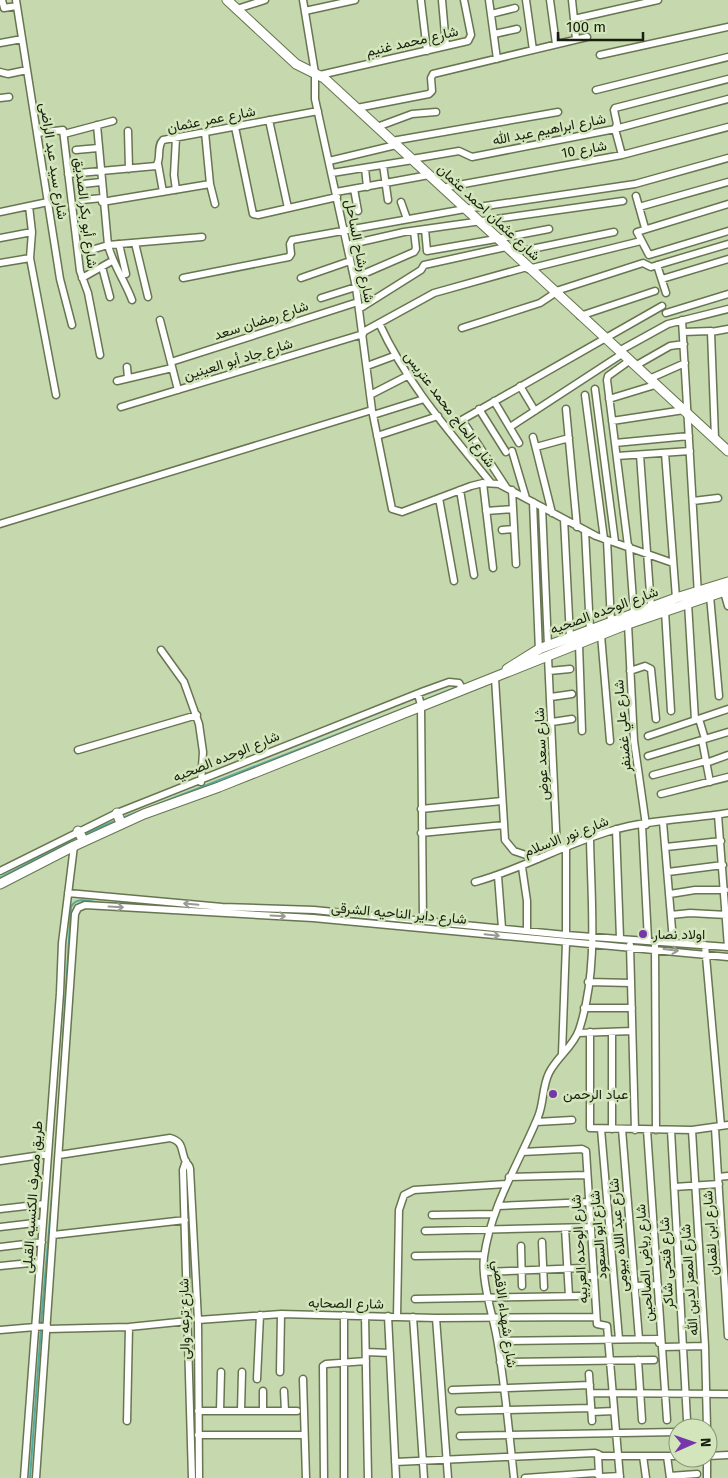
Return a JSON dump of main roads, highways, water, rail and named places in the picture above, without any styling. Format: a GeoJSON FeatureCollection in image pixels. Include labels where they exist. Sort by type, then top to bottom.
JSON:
{"type":"FeatureCollection","features":[{"type":"Feature","properties":{"kind":"waterway"},"geometry":{"type":"LineString","coordinates":[[422,701],[457,687]]}},
{"type":"Feature","properties":{"kind":"waterway"},"geometry":{"type":"LineString","coordinates":[[122,818],[418,703]]}},
{"type":"Feature","properties":{"kind":"waterway"},"geometry":{"type":"LineString","coordinates":[[83,835],[117,820]]}},
{"type":"Feature","properties":{"kind":"waterway"},"geometry":{"type":"LineString","coordinates":[[0,878],[78,837]]}},
{"type":"Feature","properties":{"kind":"waterway"},"geometry":{"type":"LineString","coordinates":[[58,1122],[71,907],[79,900],[100,903]]}},
{"type":"Feature","properties":{"kind":"waterway"},"geometry":{"type":"LineString","coordinates":[[104,903],[179,906]]}},
{"type":"Feature","properties":{"kind":"waterway"},"geometry":{"type":"LineString","coordinates":[[331,917],[410,924]]}},
{"type":"Feature","properties":{"kind":"waterway"},"geometry":{"type":"LineString","coordinates":[[41,1324],[56,1149]]}},
{"type":"Feature","properties":{"kind":"waterway"},"geometry":{"type":"LineString","coordinates":[[30,1478],[41,1328]]}},
{"type":"Feature","properties":{"kind":"place","name":"اولاد نصار"},"geometry":{"type":"Point","coordinates":[643,934]}},
{"type":"Feature","properties":{"kind":"place","name":"عباد الرحمن"},"geometry":{"type":"Point","coordinates":[553,1094]}}]}
